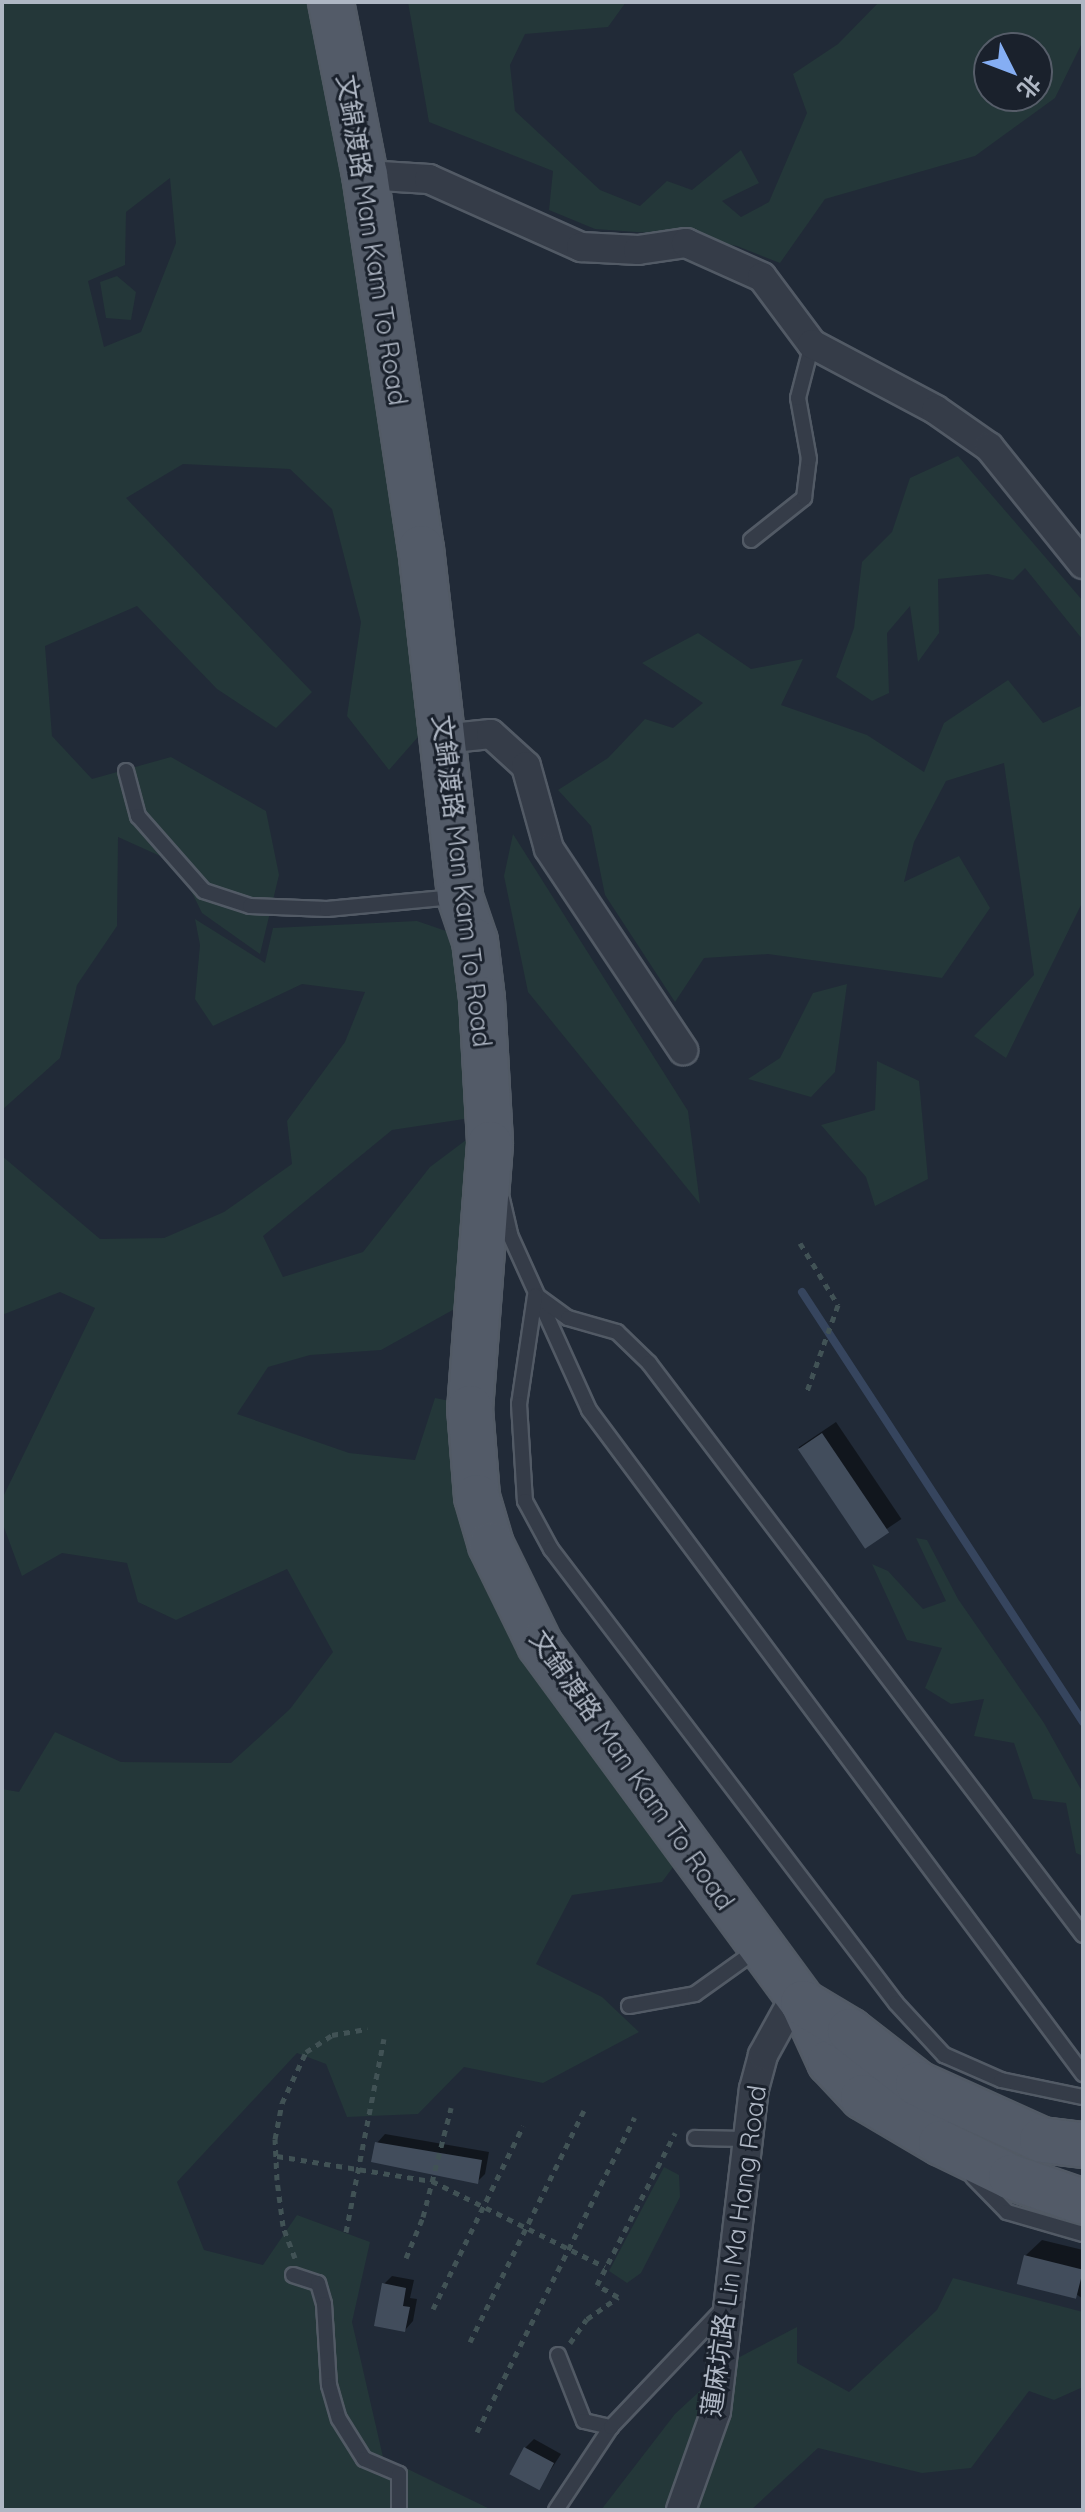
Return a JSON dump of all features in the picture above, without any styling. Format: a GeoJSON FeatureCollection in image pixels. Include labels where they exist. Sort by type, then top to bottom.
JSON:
{"type":"FeatureCollection","features":[{"type":"Feature","properties":{"kind":"main road","name":"文錦渡路 Man Kam To Road"},"geometry":{"type":"LineString","coordinates":[[331,2],[365,175],[421,548],[460,897],[475,941],[482,999],[490,1144],[470,1408],[477,1497],[491,1545],[540,1645],[758,1949],[799,1999],[830,2062],[863,2097],[941,2143],[1011,2177],[1083,2202]]}},
{"type":"Feature","properties":{"kind":"main road","name":"文錦渡路 Man Kam To Road"},"geometry":{"type":"LineString","coordinates":[[799,1999],[870,2044],[918,2084],[1042,2140],[1083,2145]]}},
{"type":"Feature","properties":{"kind":"street"},"geometry":{"type":"LineString","coordinates":[[365,175],[429,179],[581,247],[638,250],[686,243],[762,277],[812,344],[936,410],[989,447],[1083,564]]}},
{"type":"Feature","properties":{"kind":"street"},"geometry":{"type":"LineString","coordinates":[[442,739],[491,734],[526,766],[549,849],[683,1050]]}},
{"type":"Feature","properties":{"kind":"street","name":"蓮麻坑路 Lin Ma Hang Road"},"geometry":{"type":"LineString","coordinates":[[681,2510],[716,2411],[747,2139],[763,2055],[799,1999]]}},
{"type":"Feature","properties":{"kind":"lane"},"geometry":{"type":"LineString","coordinates":[[751,540],[804,498],[809,459],[798,398],[812,344]]}},
{"type":"Feature","properties":{"kind":"lane"},"geometry":{"type":"LineString","coordinates":[[126,771],[138,816],[204,891],[250,906],[327,909],[460,897]]}},
{"type":"Feature","properties":{"kind":"lane"},"geometry":{"type":"LineString","coordinates":[[490,1144],[510,1235],[589,1410],[1083,2074]]}},
{"type":"Feature","properties":{"kind":"lane"},"geometry":{"type":"LineString","coordinates":[[535,1295],[568,1318],[617,1332],[649,1363],[1083,1935]]}},
{"type":"Feature","properties":{"kind":"lane"},"geometry":{"type":"LineString","coordinates":[[535,1295],[519,1404],[525,1501],[551,1549],[896,2003],[944,2055],[1001,2080],[1083,2097]]}},
{"type":"Feature","properties":{"kind":"lane"},"geometry":{"type":"LineString","coordinates":[[629,2006],[656,2005],[695,1994],[758,1949]]}},
{"type":"Feature","properties":{"kind":"lane"},"geometry":{"type":"LineString","coordinates":[[695,2138],[747,2139]]}},
{"type":"Feature","properties":{"kind":"lane","name":"文錦渡路 Man Kam To Road"},"geometry":{"type":"LineString","coordinates":[[941,2143],[1007,2212],[1083,2234]]}},
{"type":"Feature","properties":{"kind":"lane"},"geometry":{"type":"LineString","coordinates":[[297,2276],[318,2283],[324,2304],[329,2385],[339,2419],[364,2459],[399,2474],[399,2510]]}},
{"type":"Feature","properties":{"kind":"lane"},"geometry":{"type":"LineString","coordinates":[[556,2510],[611,2427],[712,2315],[730,2302]]}},
{"type":"Feature","properties":{"kind":"lane"},"geometry":{"type":"LineString","coordinates":[[558,2355],[584,2421],[611,2427]]}},
{"type":"Feature","properties":{"kind":"path"},"geometry":{"type":"LineString","coordinates":[[800,1243],[838,1305],[806,1394]]}},
{"type":"Feature","properties":{"kind":"path"},"geometry":{"type":"LineString","coordinates":[[297,2276],[283,2226],[277,2156],[282,2103],[306,2052],[332,2035],[367,2029]]}},
{"type":"Feature","properties":{"kind":"path"},"geometry":{"type":"LineString","coordinates":[[346,2232],[384,2039]]}},
{"type":"Feature","properties":{"kind":"path"},"geometry":{"type":"LineString","coordinates":[[406,2258],[432,2181],[451,2108]]}},
{"type":"Feature","properties":{"kind":"path"},"geometry":{"type":"LineString","coordinates":[[470,2342],[584,2110]]}},
{"type":"Feature","properties":{"kind":"path"},"geometry":{"type":"LineString","coordinates":[[477,2432],[635,2117]]}},
{"type":"Feature","properties":{"kind":"path"},"geometry":{"type":"LineString","coordinates":[[433,2309],[523,2126]]}},
{"type":"Feature","properties":{"kind":"path"},"geometry":{"type":"LineString","coordinates":[[558,2355],[587,2319],[618,2297],[597,2285],[677,2129]]}},
{"type":"Feature","properties":{"kind":"path"},"geometry":{"type":"LineString","coordinates":[[277,2156],[432,2181],[605,2267]]}},
{"type":"Feature","properties":{"kind":"shaded area"},"geometry":{"type":"Polygon","coordinates":[[[2,2],[329,2],[440,712],[389,770],[347,716],[361,622],[332,509],[290,469],[183,464],[126,498],[312,692],[276,728],[217,689],[137,606],[45,646],[52,736],[92,779],[171,757],[266,811],[279,875],[260,954],[202,913],[178,864],[118,837],[117,926],[77,985],[60,1058],[2,1110],[2,2]],[[170,178],[126,212],[125,265],[88,281],[104,347],[141,332],[176,243],[170,178]]]}},
{"type":"Feature","properties":{"kind":"shaded area"},"geometry":{"type":"Polygon","coordinates":[[[408,2],[626,2],[608,27],[525,34],[510,65],[515,111],[600,190],[640,206],[667,181],[692,190],[741,150],[759,183],[722,201],[741,217],[769,202],[807,113],[793,74],[838,44],[879,2],[1083,2],[1083,41],[1055,98],[1053,99],[1053,32],[973,32],[973,112],[1036,112],[975,156],[825,199],[780,263],[737,246],[678,235],[595,229],[549,210],[553,171],[429,122],[408,2]]]}},
{"type":"Feature","properties":{"kind":"shaded area"},"geometry":{"type":"Polygon","coordinates":[[[117,276],[136,292],[131,320],[106,318],[100,282],[117,276]]]}},
{"type":"Feature","properties":{"kind":"shaded area"},"geometry":{"type":"Polygon","coordinates":[[[958,456],[1083,601],[1083,640],[1025,568],[1013,580],[988,574],[938,579],[939,633],[918,662],[910,606],[887,633],[889,693],[872,701],[836,677],[854,628],[862,562],[892,532],[910,478],[958,456]]]}},
{"type":"Feature","properties":{"kind":"shaded area"},"geometry":{"type":"Polygon","coordinates":[[[698,633],[751,669],[803,659],[781,705],[867,735],[924,772],[944,723],[1008,680],[1043,723],[1083,705],[1083,901],[1006,1058],[974,1036],[1034,975],[1004,763],[946,781],[914,842],[904,882],[959,856],[990,908],[942,978],[768,954],[704,958],[675,1002],[605,895],[591,826],[558,790],[608,758],[645,719],[673,728],[703,703],[642,663],[698,633]]]}},
{"type":"Feature","properties":{"kind":"shaded area"},"geometry":{"type":"Polygon","coordinates":[[[513,834],[688,1111],[700,1204],[528,992],[504,876],[513,834]]]}},
{"type":"Feature","properties":{"kind":"shaded area"},"geometry":{"type":"Polygon","coordinates":[[[195,919],[265,963],[273,928],[417,921],[475,941],[497,1114],[392,1130],[263,1236],[283,1277],[363,1252],[430,1167],[482,1128],[467,1302],[381,1350],[310,1355],[268,1367],[237,1414],[349,1453],[415,1460],[435,1398],[460,1403],[478,1549],[682,1855],[662,1882],[572,1895],[536,1964],[602,1997],[639,2032],[543,2083],[464,2067],[418,2114],[347,2117],[326,2064],[297,2053],[177,2182],[204,2250],[263,2265],[297,2215],[370,2242],[352,2322],[383,2457],[492,2510],[2,2510],[2,1789],[19,1792],[55,1732],[121,1762],[231,1763],[290,1709],[333,1652],[287,1569],[176,1620],[138,1602],[127,1563],[62,1553],[22,1576],[2,1522],[2,1499],[95,1308],[60,1292],[2,1315],[2,1156],[100,1239],[164,1238],[224,1212],[292,1164],[287,1121],[345,1042],[365,992],[302,984],[213,1026],[195,999],[200,945],[195,919]]]}},
{"type":"Feature","properties":{"kind":"shaded area"},"geometry":{"type":"Polygon","coordinates":[[[847,984],[835,1072],[811,1097],[748,1079],[780,1058],[813,993],[847,984]]]}},
{"type":"Feature","properties":{"kind":"shaded area"},"geometry":{"type":"Polygon","coordinates":[[[877,1061],[919,1081],[928,1179],[875,1206],[866,1177],[821,1125],[875,1110],[877,1061]]]}},
{"type":"Feature","properties":{"kind":"shaded area"},"geometry":{"type":"Polygon","coordinates":[[[916,1538],[927,1540],[958,1599],[1044,1723],[1083,1793],[1083,1856],[1076,1853],[1066,1803],[1033,1799],[1014,1743],[974,1736],[984,1699],[951,1704],[925,1688],[942,1648],[907,1640],[872,1564],[888,1571],[923,1609],[946,1601],[916,1538]]]}},
{"type":"Feature","properties":{"kind":"shaded area"},"geometry":{"type":"Polygon","coordinates":[[[664,2167],[679,2175],[680,2197],[641,2273],[627,2283],[609,2271],[664,2167]]]}},
{"type":"Feature","properties":{"kind":"shaded area"},"geometry":{"type":"Polygon","coordinates":[[[953,2278],[1083,2312],[1083,2387],[1054,2400],[1029,2391],[971,2468],[922,2473],[818,2448],[751,2510],[601,2510],[675,2414],[732,2361],[797,2327],[797,2363],[849,2392],[937,2310],[953,2278]]]}},
{"type":"Feature","properties":{"kind":"building"},"geometry":{"type":"Polygon","coordinates":[[[822,1433],[889,1532],[865,1549],[798,1449],[822,1433]]]}},
{"type":"Feature","properties":{"kind":"building"},"geometry":{"type":"Polygon","coordinates":[[[375,2142],[482,2160],[478,2184],[371,2162],[375,2142]]]}},
{"type":"Feature","properties":{"kind":"building"},"geometry":{"type":"Polygon","coordinates":[[[1024,2255],[1083,2270],[1076,2299],[1017,2284],[1024,2255]]]}},
{"type":"Feature","properties":{"kind":"building"},"geometry":{"type":"Polygon","coordinates":[[[382,2283],[406,2288],[403,2306],[410,2307],[405,2332],[374,2326],[382,2283]]]}},
{"type":"Feature","properties":{"kind":"building"},"geometry":{"type":"Polygon","coordinates":[[[524,2447],[554,2463],[539,2490],[509,2474],[524,2447]]]}},
{"type":"Feature","properties":{"kind":"waterway"},"geometry":{"type":"LineString","coordinates":[[802,1292],[1083,1722]]}}]}
